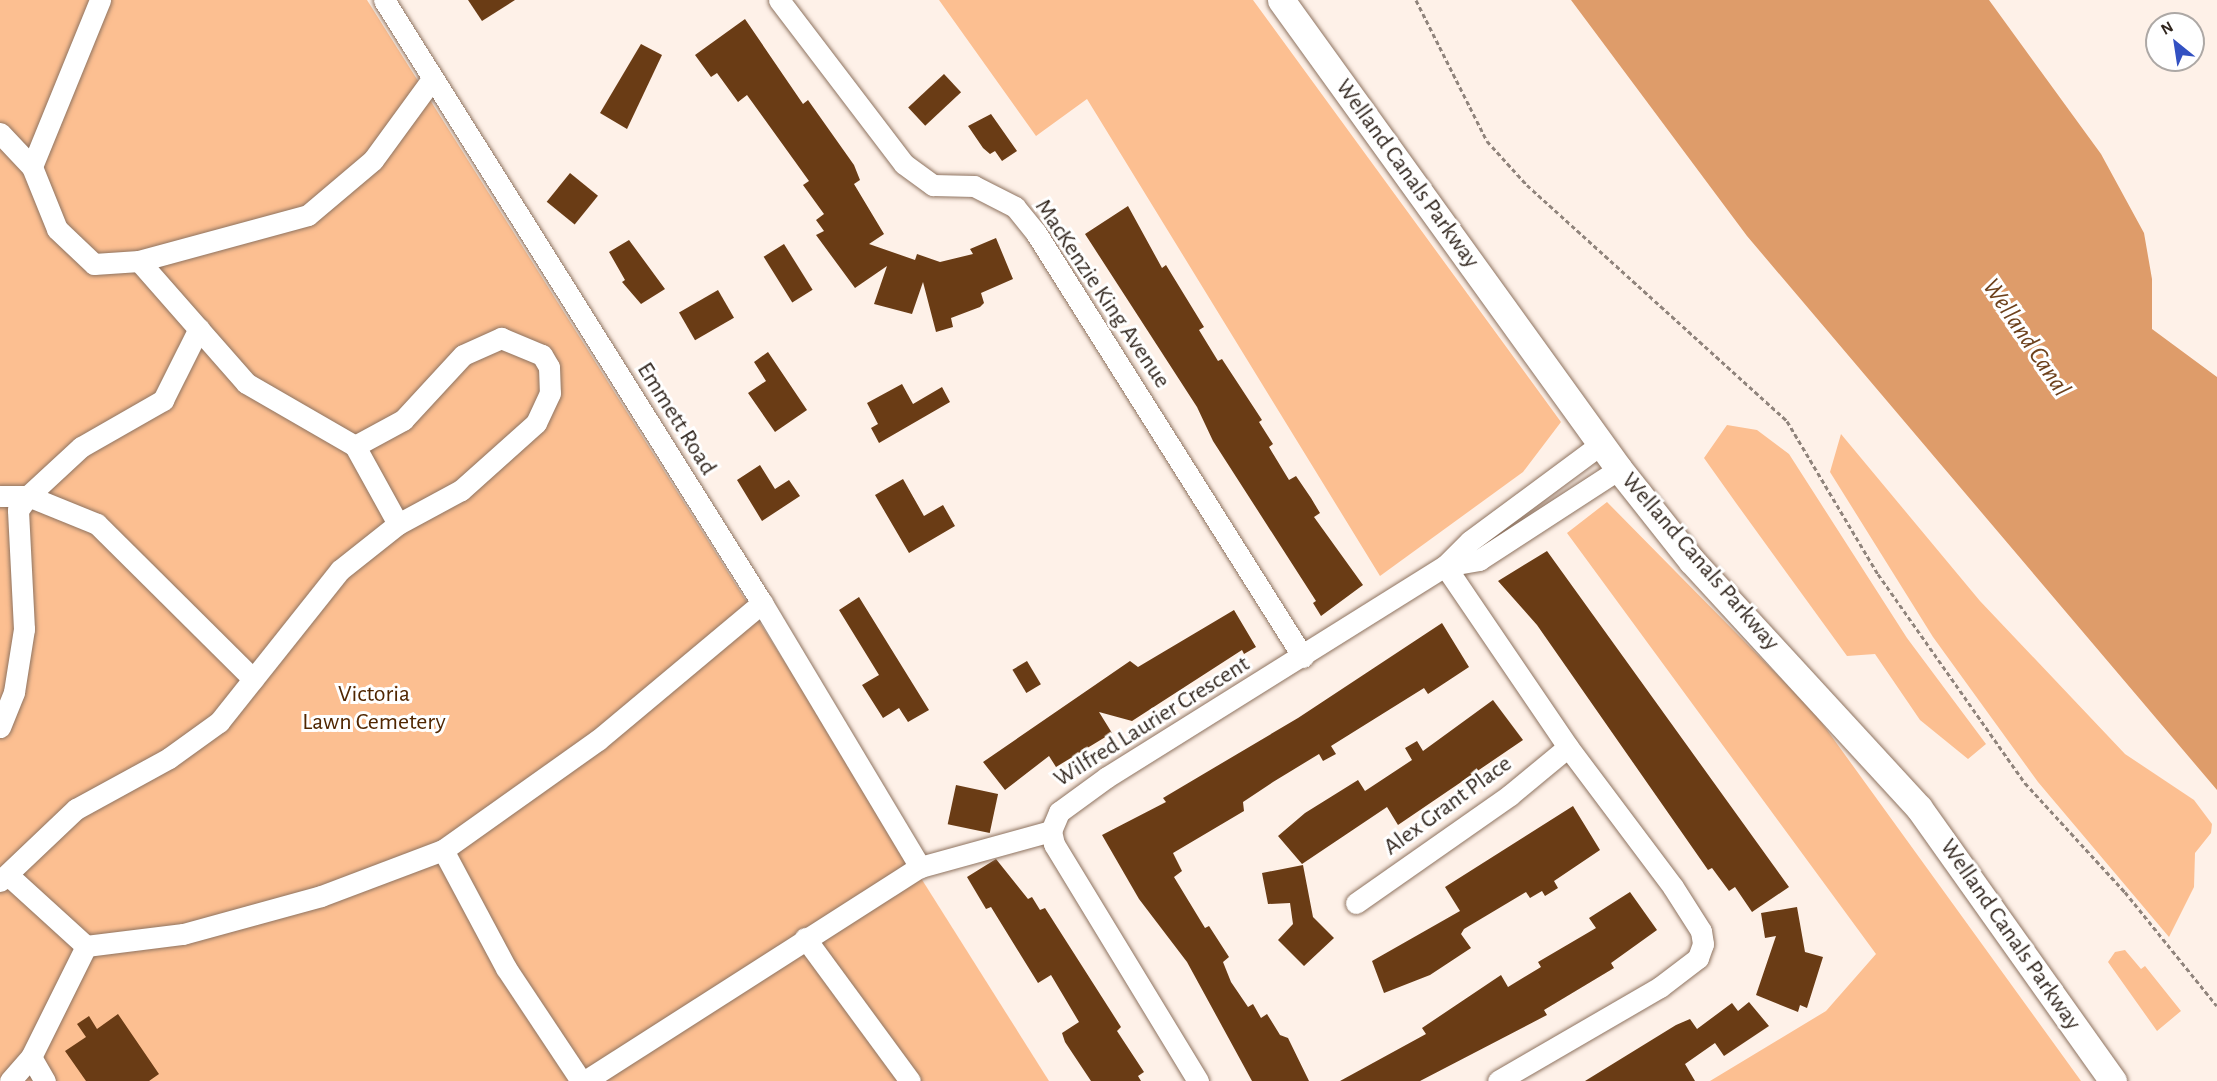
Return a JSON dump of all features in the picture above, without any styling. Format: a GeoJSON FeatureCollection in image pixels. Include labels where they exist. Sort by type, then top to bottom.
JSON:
{"type":"FeatureCollection","features":[{"type":"Feature","properties":{"kind":"main road","name":"Welland Canals Parkway"},"geometry":{"type":"LineString","coordinates":[[1281,0],[1619,469],[1692,561],[1919,808],[2113,1081]]}},
{"type":"Feature","properties":{"kind":"street"},"geometry":{"type":"LineString","coordinates":[[32,167],[100,0]]}},
{"type":"Feature","properties":{"kind":"street","name":"Emmett Road"},"geometry":{"type":"LineString","coordinates":[[384,0],[762,603],[920,867]]}},
{"type":"Feature","properties":{"kind":"street","name":"MacKenzie King Avenue"},"geometry":{"type":"LineString","coordinates":[[779,0],[904,164],[933,185],[974,186],[1015,207],[1036,233],[1303,657]]}},
{"type":"Feature","properties":{"kind":"street"},"geometry":{"type":"LineString","coordinates":[[0,134],[32,167],[57,229],[94,264],[139,261],[308,215],[373,160],[432,79]]}},
{"type":"Feature","properties":{"kind":"street"},"geometry":{"type":"LineString","coordinates":[[139,261],[246,383],[356,446],[398,524]]}},
{"type":"Feature","properties":{"kind":"street"},"geometry":{"type":"LineString","coordinates":[[0,726],[14,692],[24,629],[18,510],[28,496],[81,447],[163,400],[199,328]]}},
{"type":"Feature","properties":{"kind":"street"},"geometry":{"type":"LineString","coordinates":[[356,446],[403,420],[463,355],[501,338],[542,355],[549,368],[550,393],[536,423],[461,490],[398,524],[340,570],[219,722],[169,758],[76,809],[5,879],[86,946],[183,934],[321,896],[443,850],[598,740],[762,603]]}},
{"type":"Feature","properties":{"kind":"street","name":"Wilfred Laurier Crescent"},"geometry":{"type":"LineString","coordinates":[[1051,831],[1059,812],[1071,802],[1445,566],[1470,541],[1601,444]]}},
{"type":"Feature","properties":{"kind":"street","name":"Wilfred Laurier Crescent"},"geometry":{"type":"LineString","coordinates":[[1445,566],[1479,560],[1619,469]]}},
{"type":"Feature","properties":{"kind":"street"},"geometry":{"type":"LineString","coordinates":[[0,496],[28,496],[97,524],[253,679]]}},
{"type":"Feature","properties":{"kind":"street"},"geometry":{"type":"LineString","coordinates":[[1445,566],[1568,747],[1678,895],[1701,931],[1703,944],[1698,958],[1660,987],[1498,1081]]}},
{"type":"Feature","properties":{"kind":"street","name":"Alex Grant Place"},"geometry":{"type":"LineString","coordinates":[[1356,903],[1510,795],[1568,747]]}},
{"type":"Feature","properties":{"kind":"street"},"geometry":{"type":"LineString","coordinates":[[443,850],[507,968],[583,1081],[920,867],[1051,831],[1053,844],[1198,1081]]}},
{"type":"Feature","properties":{"kind":"street"},"geometry":{"type":"LineString","coordinates":[[806,938],[910,1081]]}},
{"type":"Feature","properties":{"kind":"street"},"geometry":{"type":"LineString","coordinates":[[10,1081],[31,1058],[86,946]]}},
{"type":"Feature","properties":{"kind":"street"},"geometry":{"type":"LineString","coordinates":[[31,1058],[45,1081]]}},
{"type":"Feature","properties":{"kind":"path"},"geometry":{"type":"LineString","coordinates":[[1416,0],[1487,141],[1536,193],[1787,421],[1878,574],[2025,783],[2125,892],[2217,1006]]}},
{"type":"Feature","properties":{"kind":"green space","name":"Victoria Lawn Cemetery"},"geometry":{"type":"Polygon","coordinates":[[[0,0],[367,0],[1049,1081],[0,1081],[0,0]]]}},
{"type":"Feature","properties":{"kind":"green space"},"geometry":{"type":"Polygon","coordinates":[[[939,0],[1253,0],[1561,422],[1523,472],[1380,576],[1087,99],[1036,136],[939,0]]]}},
{"type":"Feature","properties":{"kind":"green space"},"geometry":{"type":"Polygon","coordinates":[[[1727,425],[1757,430],[1789,454],[1907,638],[1986,744],[1968,759],[1920,720],[1875,654],[1847,656],[1736,503],[1704,458],[1727,425]]]}},
{"type":"Feature","properties":{"kind":"green space"},"geometry":{"type":"Polygon","coordinates":[[[1841,434],[1980,601],[2125,754],[2194,800],[2212,824],[2211,833],[2195,853],[2194,887],[2169,937],[2038,782],[1933,637],[1830,472],[1841,434]]]}},
{"type":"Feature","properties":{"kind":"green space"},"geometry":{"type":"Polygon","coordinates":[[[1607,502],[1814,712],[2081,1081],[1710,1081],[1826,1011],[1876,954],[1567,533],[1607,502]]]}},
{"type":"Feature","properties":{"kind":"green space"},"geometry":{"type":"Polygon","coordinates":[[[2125,950],[2141,969],[2145,966],[2181,1011],[2157,1031],[2108,962],[2115,952],[2125,950]]]}},
{"type":"Feature","properties":{"kind":"water","name":"Welland Canal"},"geometry":{"type":"Polygon","coordinates":[[[1571,0],[1989,0],[2101,154],[2144,233],[2152,279],[2152,329],[2217,377],[2217,790],[1747,236],[1571,0]]]}},
{"type":"Feature","properties":{"kind":"building"},"geometry":{"type":"Polygon","coordinates":[[[468,0],[515,0],[482,21],[468,0]]]}},
{"type":"Feature","properties":{"kind":"building"},"geometry":{"type":"Polygon","coordinates":[[[745,19],[803,104],[808,100],[854,165],[860,180],[854,184],[884,234],[869,244],[915,260],[917,254],[940,262],[973,254],[970,249],[996,238],[1013,279],[981,293],[984,303],[980,307],[951,318],[953,327],[936,332],[923,282],[912,314],[874,304],[887,266],[855,288],[816,235],[824,231],[816,220],[824,214],[803,185],[809,181],[747,95],[738,102],[717,73],[711,77],[695,55],[745,19]]]}},
{"type":"Feature","properties":{"kind":"building"},"geometry":{"type":"Polygon","coordinates":[[[641,44],[662,55],[627,129],[600,113],[641,44]]]}},
{"type":"Feature","properties":{"kind":"building"},"geometry":{"type":"Polygon","coordinates":[[[944,74],[961,92],[925,126],[908,107],[944,74]]]}},
{"type":"Feature","properties":{"kind":"building"},"geometry":{"type":"Polygon","coordinates":[[[991,114],[1017,151],[1002,161],[995,151],[990,154],[983,148],[968,126],[991,114]]]}},
{"type":"Feature","properties":{"kind":"building"},"geometry":{"type":"Polygon","coordinates":[[[570,173],[598,196],[575,224],[547,202],[570,173]]]}},
{"type":"Feature","properties":{"kind":"building"},"geometry":{"type":"Polygon","coordinates":[[[1128,206],[1162,268],[1166,265],[1204,327],[1199,330],[1218,361],[1222,359],[1262,420],[1259,422],[1273,444],[1269,447],[1289,480],[1296,476],[1320,513],[1314,517],[1363,585],[1321,616],[1313,603],[1316,601],[1213,441],[1197,407],[1085,234],[1128,206]]]}},
{"type":"Feature","properties":{"kind":"building"},"geometry":{"type":"Polygon","coordinates":[[[629,240],[665,289],[641,304],[622,282],[625,280],[609,252],[629,240]]]}},
{"type":"Feature","properties":{"kind":"building"},"geometry":{"type":"Polygon","coordinates":[[[784,244],[813,290],[792,303],[764,257],[784,244]]]}},
{"type":"Feature","properties":{"kind":"building"},"geometry":{"type":"Polygon","coordinates":[[[718,290],[734,318],[695,340],[679,312],[718,290]]]}},
{"type":"Feature","properties":{"kind":"building"},"geometry":{"type":"Polygon","coordinates":[[[768,352],[807,410],[775,432],[748,393],[766,381],[754,362],[768,352]]]}},
{"type":"Feature","properties":{"kind":"building"},"geometry":{"type":"Polygon","coordinates":[[[902,384],[913,404],[942,387],[950,402],[879,443],[871,428],[878,424],[867,403],[902,384]]]}},
{"type":"Feature","properties":{"kind":"building"},"geometry":{"type":"Polygon","coordinates":[[[760,465],[775,489],[789,480],[800,496],[762,521],[737,480],[760,465]]]}},
{"type":"Feature","properties":{"kind":"building"},"geometry":{"type":"Polygon","coordinates":[[[903,479],[924,516],[943,505],[955,526],[909,553],[875,495],[903,479]]]}},
{"type":"Feature","properties":{"kind":"building"},"geometry":{"type":"Polygon","coordinates":[[[1547,551],[1789,887],[1752,912],[1735,887],[1729,891],[1712,868],[1708,870],[1537,625],[1498,581],[1547,551]]]}},
{"type":"Feature","properties":{"kind":"building"},"geometry":{"type":"Polygon","coordinates":[[[859,597],[929,710],[908,722],[899,708],[883,718],[862,685],[879,675],[839,610],[859,597]]]}},
{"type":"Feature","properties":{"kind":"building"},"geometry":{"type":"Polygon","coordinates":[[[1234,610],[1256,647],[1244,654],[1242,650],[1132,721],[1099,712],[1112,733],[1056,767],[1049,756],[1005,790],[983,762],[1130,661],[1138,667],[1234,610]]]}},
{"type":"Feature","properties":{"kind":"building"},"geometry":{"type":"Polygon","coordinates":[[[1442,623],[1469,667],[1428,694],[1424,688],[1331,746],[1336,754],[1323,761],[1319,754],[1273,782],[1243,802],[1244,811],[1173,853],[1182,871],[1174,877],[1205,928],[1209,926],[1229,957],[1223,962],[1231,982],[1248,1007],[1253,1004],[1261,1018],[1267,1014],[1280,1035],[1288,1038],[1309,1081],[1252,1081],[1187,962],[1139,899],[1102,835],[1166,802],[1163,798],[1298,718],[1442,623]]]}},
{"type":"Feature","properties":{"kind":"building"},"geometry":{"type":"Polygon","coordinates":[[[1027,661],[1041,684],[1026,693],[1012,670],[1027,661]]]}},
{"type":"Feature","properties":{"kind":"building"},"geometry":{"type":"Polygon","coordinates":[[[1493,700],[1523,740],[1398,825],[1387,807],[1302,864],[1278,836],[1305,813],[1358,780],[1365,791],[1412,760],[1405,748],[1417,741],[1423,751],[1493,700]]]}},
{"type":"Feature","properties":{"kind":"building"},"geometry":{"type":"Polygon","coordinates":[[[956,785],[998,794],[990,833],[948,824],[956,785]]]}},
{"type":"Feature","properties":{"kind":"building"},"geometry":{"type":"Polygon","coordinates":[[[1573,806],[1600,850],[1554,881],[1558,888],[1545,896],[1542,891],[1530,898],[1526,892],[1464,929],[1461,934],[1471,948],[1430,975],[1384,993],[1372,961],[1460,911],[1445,887],[1573,806]]]}},
{"type":"Feature","properties":{"kind":"building"},"geometry":{"type":"Polygon","coordinates":[[[996,859],[1028,899],[1032,897],[1040,910],[1045,908],[1121,1027],[1117,1031],[1144,1072],[1138,1076],[1141,1081],[1091,1081],[1065,1042],[1062,1033],[1079,1022],[1051,975],[1038,983],[991,907],[986,909],[967,877],[996,859]]]}},
{"type":"Feature","properties":{"kind":"building"},"geometry":{"type":"Polygon","coordinates":[[[1303,865],[1313,917],[1334,938],[1304,966],[1278,940],[1293,924],[1290,903],[1268,904],[1262,873],[1303,865]]]}},
{"type":"Feature","properties":{"kind":"building"},"geometry":{"type":"Polygon","coordinates":[[[1630,892],[1657,930],[1611,963],[1614,968],[1544,1010],[1547,1015],[1420,1081],[1340,1081],[1426,1034],[1422,1028],[1501,975],[1508,987],[1541,967],[1538,962],[1596,928],[1589,918],[1630,892]]]}},
{"type":"Feature","properties":{"kind":"building"},"geometry":{"type":"Polygon","coordinates":[[[1797,907],[1805,952],[1823,957],[1807,1008],[1800,1005],[1798,1012],[1756,995],[1776,936],[1765,938],[1761,913],[1797,907]]]}},
{"type":"Feature","properties":{"kind":"building"},"geometry":{"type":"Polygon","coordinates":[[[1749,1002],[1769,1026],[1724,1056],[1715,1043],[1685,1064],[1695,1081],[1585,1081],[1676,1025],[1690,1019],[1697,1029],[1732,1003],[1738,1011],[1749,1002]]]}},
{"type":"Feature","properties":{"kind":"building"},"geometry":{"type":"Polygon","coordinates":[[[118,1014],[159,1074],[149,1081],[86,1081],[65,1051],[86,1037],[77,1024],[89,1016],[97,1029],[118,1014]]]}}]}
